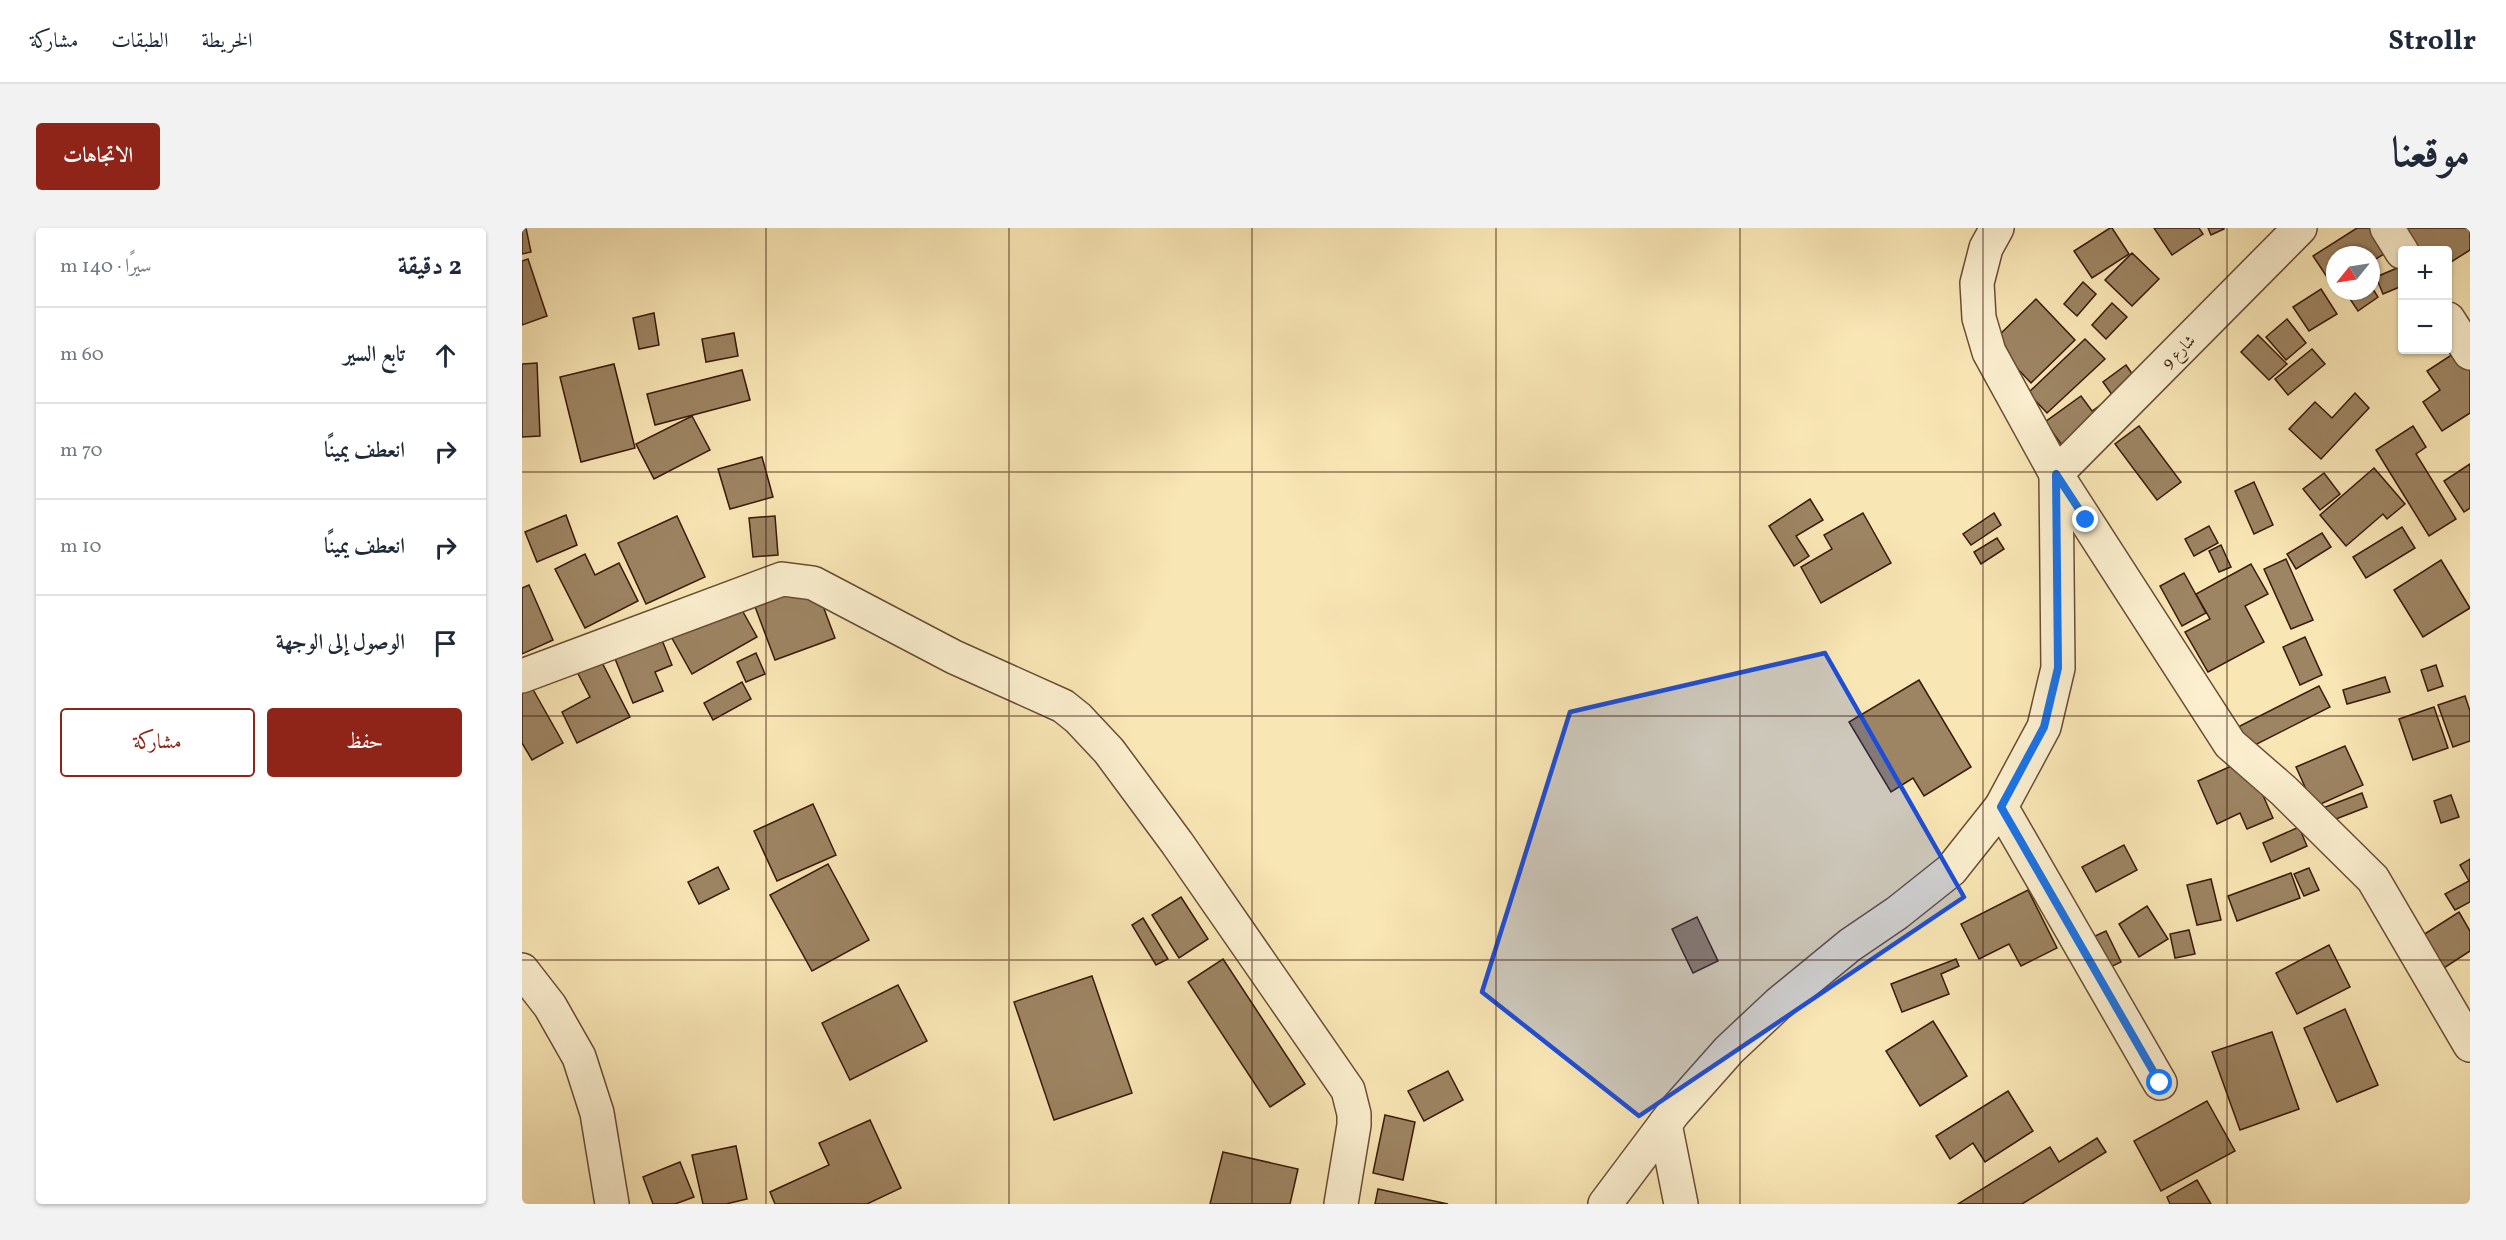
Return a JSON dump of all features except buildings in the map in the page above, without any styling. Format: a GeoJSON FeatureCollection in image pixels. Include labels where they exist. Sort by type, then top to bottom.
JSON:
{"type":"FeatureCollection","features":[{"type":"Feature","properties":{"kind":"street"},"geometry":{"type":"LineString","coordinates":[[1997,228],[1986,248],[1977,283],[1979,318],[1989,352],[2056,474],[2230,744],[2284,791],[2373,879],[2470,1045]]}},
{"type":"Feature","properties":{"kind":"street","name":"شارع 9"},"geometry":{"type":"LineString","coordinates":[[2056,474],[2300,228]]}},
{"type":"Feature","properties":{"kind":"street"},"geometry":{"type":"LineString","coordinates":[[2387,228],[2399,246]]}},
{"type":"Feature","properties":{"kind":"street"},"geometry":{"type":"LineString","coordinates":[[2452,325],[2470,353]]}},
{"type":"Feature","properties":{"kind":"street"},"geometry":{"type":"LineString","coordinates":[[1605,1204],[1665,1124],[1729,1050],[1778,1004],[1850,945],[1897,913],[1951,870],[2001,807],[2044,727],[2058,668],[2056,474]]}},
{"type":"Feature","properties":{"kind":"street"},"geometry":{"type":"LineString","coordinates":[[522,676],[782,579],[813,583],[954,657],[1063,706],[1109,751],[1177,843],[1348,1090],[1354,1114],[1354,1125],[1341,1204]]}},
{"type":"Feature","properties":{"kind":"street"},"geometry":{"type":"LineString","coordinates":[[2001,807],[2160,1083]]}},
{"type":"Feature","properties":{"kind":"street"},"geometry":{"type":"LineString","coordinates":[[522,970],[550,1006],[579,1057],[597,1113],[612,1204]]}},
{"type":"Feature","properties":{"kind":"street"},"geometry":{"type":"LineString","coordinates":[[1665,1124],[1681,1204]]}},
{"type":"Feature","properties":{"kind":"highlighted area"},"geometry":{"type":"Polygon","coordinates":[[[1825,653],[1964,897],[1639,1116],[1482,992],[1570,712],[1825,653]]]}},
{"type":"Feature","properties":{"kind":"route"},"geometry":{"type":"LineString","coordinates":[[2086,520],[2056,474],[2058,668],[2044,727],[2001,807],[2160,1083]]}}]}
